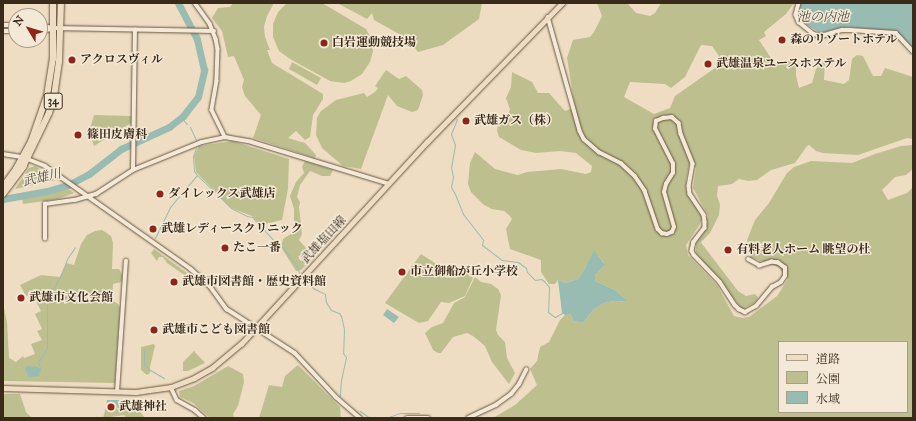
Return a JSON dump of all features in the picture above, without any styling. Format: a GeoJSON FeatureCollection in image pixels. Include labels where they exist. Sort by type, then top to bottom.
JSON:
{"type":"FeatureCollection","features":[{"type":"Feature","properties":{"kind":"highway","name":"34"},"geometry":{"type":"LineString","coordinates":[[25,158],[38,125],[47,96],[53,59],[53,3]]}},
{"type":"Feature","properties":{"kind":"highway","name":"34"},"geometry":{"type":"LineString","coordinates":[[3,194],[5,188],[25,158],[49,113],[54,97],[60,62],[62,28],[61,3]]}},
{"type":"Feature","properties":{"kind":"main road","name":"武雄塩田線"},"geometry":{"type":"LineString","coordinates":[[3,388],[136,392],[171,387],[194,378],[212,368],[237,348],[389,184],[562,3]]}},
{"type":"Feature","properties":{"kind":"street"},"geometry":{"type":"LineString","coordinates":[[195,3],[214,31],[218,49],[217,81],[212,110],[224,137]]}},
{"type":"Feature","properties":{"kind":"street"},"geometry":{"type":"LineString","coordinates":[[799,3],[796,15],[799,22],[814,34],[821,36],[850,30],[896,33],[913,51]]}},
{"type":"Feature","properties":{"kind":"street"},"geometry":{"type":"LineString","coordinates":[[548,17],[580,131],[584,139],[599,152],[621,163],[635,176],[645,190],[658,229],[662,233],[667,234],[672,232],[674,227],[664,192],[666,184],[673,174],[673,164],[655,129],[656,121],[663,118],[672,117],[680,123],[682,134],[693,164],[689,186],[690,194],[704,215],[705,222],[705,228],[694,242],[692,251],[720,282],[739,310],[745,312],[756,306],[772,287],[781,282],[786,276],[784,268],[778,263],[772,262],[760,266],[749,260]]}},
{"type":"Feature","properties":{"kind":"street"},"geometry":{"type":"LineString","coordinates":[[48,27],[214,31]]}},
{"type":"Feature","properties":{"kind":"street"},"geometry":{"type":"LineString","coordinates":[[48,29],[54,28]]}},
{"type":"Feature","properties":{"kind":"street"},"geometry":{"type":"LineString","coordinates":[[133,170],[135,30]]}},
{"type":"Feature","properties":{"kind":"street"},"geometry":{"type":"LineString","coordinates":[[45,240],[45,204],[75,200],[96,194],[133,170],[202,142],[224,137],[252,142],[389,184]]}},
{"type":"Feature","properties":{"kind":"street"},"geometry":{"type":"LineString","coordinates":[[3,154],[25,158],[45,166],[203,279],[227,309],[295,354],[336,397],[360,418]]}},
{"type":"Feature","properties":{"kind":"street"},"geometry":{"type":"LineString","coordinates":[[117,392],[126,261]]}},
{"type":"Feature","properties":{"kind":"street"},"geometry":{"type":"LineString","coordinates":[[468,418],[496,405],[511,394],[519,384],[526,370]]}},
{"type":"Feature","properties":{"kind":"street"},"geometry":{"type":"LineString","coordinates":[[171,387],[177,400],[195,410],[204,418]]}},
{"type":"Feature","properties":{"kind":"street"},"geometry":{"type":"LineString","coordinates":[[407,418],[428,418]]}},
{"type":"Feature","properties":{"kind":"green space"},"geometry":{"type":"Polygon","coordinates":[[[233,3],[274,3],[267,16],[264,27],[265,37],[270,50],[267,50],[272,63],[323,94],[323,99],[313,115],[310,137],[305,140],[296,131],[288,138],[305,143],[316,155],[315,158],[253,138],[261,115],[245,96],[242,87],[244,80],[234,56],[228,57],[222,31],[212,18],[218,8],[230,7],[233,3]]]}},
{"type":"Feature","properties":{"kind":"green space","name":"白岩運動競技場"},"geometry":{"type":"Polygon","coordinates":[[[287,3],[322,3],[366,29],[372,40],[373,51],[370,62],[362,74],[351,81],[344,83],[330,81],[290,59],[279,51],[273,37],[273,24],[278,12],[287,3]]]}},
{"type":"Feature","properties":{"kind":"green space"},"geometry":{"type":"Polygon","coordinates":[[[337,3],[482,3],[479,19],[443,45],[418,52],[408,39],[374,20],[372,13],[367,19],[337,3]]]}},
{"type":"Feature","properties":{"kind":"green space"},"geometry":{"type":"Polygon","coordinates":[[[597,3],[627,3],[636,13],[650,16],[655,13],[661,3],[794,3],[786,14],[764,32],[766,36],[759,40],[775,64],[790,60],[793,61],[796,66],[796,76],[799,88],[812,83],[816,69],[825,60],[824,80],[844,84],[849,80],[852,59],[857,55],[863,56],[873,76],[881,76],[885,68],[913,77],[913,139],[907,138],[858,155],[823,153],[816,151],[809,145],[795,163],[771,170],[757,180],[748,181],[739,179],[732,184],[718,186],[717,196],[720,204],[719,215],[710,233],[701,242],[738,291],[746,296],[755,294],[757,296],[758,299],[754,303],[742,309],[696,253],[696,244],[708,216],[693,188],[696,168],[690,161],[686,179],[686,190],[702,218],[700,224],[686,245],[688,255],[717,285],[734,316],[743,318],[749,317],[777,296],[788,279],[778,267],[750,257],[747,240],[755,220],[769,203],[787,173],[794,167],[811,161],[852,163],[901,146],[913,145],[913,169],[906,175],[895,177],[882,190],[888,200],[907,193],[913,187],[913,418],[493,418],[515,405],[537,385],[530,369],[537,361],[540,347],[549,342],[560,320],[565,315],[570,314],[574,321],[583,323],[593,310],[604,303],[614,301],[629,302],[615,290],[595,281],[595,275],[604,266],[604,263],[594,251],[578,279],[566,283],[558,280],[555,284],[549,284],[541,272],[541,260],[510,249],[506,229],[512,219],[510,216],[504,211],[492,209],[484,205],[471,192],[468,184],[470,163],[475,152],[495,169],[518,175],[527,172],[561,169],[586,174],[591,172],[592,166],[576,153],[560,151],[536,153],[521,150],[499,137],[497,131],[498,125],[508,115],[510,109],[506,98],[511,87],[512,72],[532,82],[538,93],[549,93],[565,111],[575,107],[567,58],[573,40],[590,37],[602,16],[597,3]],[[701,45],[685,77],[671,88],[665,84],[630,82],[624,97],[654,114],[670,108],[675,96],[715,68],[719,56],[712,46],[701,45]]]}},
{"type":"Feature","properties":{"kind":"green space","name":"白岩運動競技場"},"geometry":{"type":"Polygon","coordinates":[[[292,62],[321,78],[317,85],[289,69],[292,62]]]}},
{"type":"Feature","properties":{"kind":"green space"},"geometry":{"type":"Polygon","coordinates":[[[386,70],[399,79],[406,76],[422,90],[423,95],[418,110],[412,112],[397,106],[388,95],[361,169],[343,166],[322,148],[316,135],[317,118],[321,111],[336,100],[364,93],[367,97],[375,92],[378,88],[375,86],[386,70]]]}},
{"type":"Feature","properties":{"kind":"green space"},"geometry":{"type":"Polygon","coordinates":[[[94,115],[131,116],[131,123],[94,146],[89,132],[94,115]]]}},
{"type":"Feature","properties":{"kind":"green space"},"geometry":{"type":"Polygon","coordinates":[[[233,141],[289,159],[288,189],[282,220],[260,225],[252,216],[231,208],[196,172],[194,156],[199,146],[233,141]]]}},
{"type":"Feature","properties":{"kind":"green space"},"geometry":{"type":"Polygon","coordinates":[[[305,161],[333,170],[330,176],[322,176],[310,171],[300,185],[297,197],[300,202],[299,207],[302,234],[299,240],[312,255],[311,260],[301,270],[296,271],[281,247],[283,239],[294,232],[294,209],[290,196],[296,182],[304,173],[302,167],[305,161]]]}},
{"type":"Feature","properties":{"kind":"green space"},"geometry":{"type":"Polygon","coordinates":[[[35,166],[56,180],[15,189],[29,168],[35,166]]]}},
{"type":"Feature","properties":{"kind":"green space"},"geometry":{"type":"Polygon","coordinates":[[[67,188],[74,193],[58,199],[23,204],[22,198],[67,188]]]}},
{"type":"Feature","properties":{"kind":"green space"},"geometry":{"type":"Polygon","coordinates":[[[102,230],[111,236],[113,243],[112,269],[119,269],[123,276],[121,282],[113,284],[112,300],[118,304],[120,308],[115,383],[3,381],[3,304],[7,322],[9,358],[16,362],[23,356],[24,358],[35,354],[31,344],[42,340],[37,331],[42,329],[35,314],[41,311],[32,294],[26,296],[20,285],[41,275],[60,277],[66,263],[74,265],[81,244],[87,235],[95,231],[102,230]]]}},
{"type":"Feature","properties":{"kind":"green space"},"geometry":{"type":"Polygon","coordinates":[[[154,249],[195,279],[193,281],[167,263],[163,257],[159,257],[157,261],[151,253],[154,249]]]}},
{"type":"Feature","properties":{"kind":"green space"},"geometry":{"type":"Polygon","coordinates":[[[421,254],[450,273],[461,269],[467,270],[473,278],[465,296],[449,303],[441,302],[428,321],[419,323],[385,303],[421,254]]]}},
{"type":"Feature","properties":{"kind":"green space"},"geometry":{"type":"Polygon","coordinates":[[[475,277],[481,282],[491,284],[498,289],[501,295],[496,330],[498,335],[505,342],[507,358],[515,373],[509,384],[492,362],[485,346],[473,336],[467,333],[453,337],[441,353],[438,353],[433,350],[425,333],[432,327],[443,323],[454,303],[465,297],[475,277]]]}},
{"type":"Feature","properties":{"kind":"green space"},"geometry":{"type":"Polygon","coordinates":[[[154,344],[155,346],[150,373],[147,375],[141,370],[141,347],[154,344]]]}},
{"type":"Feature","properties":{"kind":"green space"},"geometry":{"type":"Polygon","coordinates":[[[194,351],[205,363],[188,371],[183,371],[183,362],[194,351]]]}},
{"type":"Feature","properties":{"kind":"green space"},"geometry":{"type":"Polygon","coordinates":[[[298,365],[340,407],[341,418],[259,418],[269,385],[282,387],[285,376],[298,365]]]}},
{"type":"Feature","properties":{"kind":"green space"},"geometry":{"type":"Polygon","coordinates":[[[228,366],[243,374],[244,382],[238,406],[233,414],[234,418],[210,418],[193,403],[180,397],[179,391],[194,386],[228,366]]]}},
{"type":"Feature","properties":{"kind":"green space"},"geometry":{"type":"Polygon","coordinates":[[[3,394],[20,394],[26,412],[32,418],[3,418],[3,394]]]}},
{"type":"Feature","properties":{"kind":"green space"},"geometry":{"type":"Polygon","coordinates":[[[130,404],[136,409],[139,406],[141,413],[145,418],[126,418],[124,415],[103,418],[106,407],[130,404]]]}},
{"type":"Feature","properties":{"kind":"water","name":"池の内池"},"geometry":{"type":"Polygon","coordinates":[[[801,3],[913,3],[913,49],[902,36],[894,31],[846,27],[820,33],[800,20],[798,14],[801,3]]]}},
{"type":"Feature","properties":{"kind":"water"},"geometry":{"type":"Polygon","coordinates":[[[594,250],[605,265],[595,275],[595,281],[615,290],[629,302],[614,301],[604,303],[593,310],[583,323],[574,321],[570,314],[565,315],[562,313],[558,280],[566,283],[578,279],[594,250]]]}},
{"type":"Feature","properties":{"kind":"water"},"geometry":{"type":"Polygon","coordinates":[[[387,309],[399,317],[394,323],[383,315],[387,309]]]}},
{"type":"Feature","properties":{"kind":"water"},"geometry":{"type":"Polygon","coordinates":[[[27,366],[38,367],[41,370],[39,374],[40,376],[28,377],[25,368],[27,366]]]}},
{"type":"Feature","properties":{"kind":"water"},"geometry":{"type":"Polygon","coordinates":[[[107,400],[134,400],[139,406],[136,409],[130,404],[106,407],[107,400]]]}},
{"type":"Feature","properties":{"kind":"waterway","name":"武雄川"},"geometry":{"type":"LineString","coordinates":[[3,199],[47,191],[68,185],[89,174],[121,149],[169,127],[183,116],[198,97],[204,70],[197,39],[178,3]]}},
{"type":"Feature","properties":{"kind":"waterway"},"geometry":{"type":"LineString","coordinates":[[183,116],[184,121],[187,124]]}},
{"type":"Feature","properties":{"kind":"waterway"},"geometry":{"type":"LineString","coordinates":[[457,119],[451,134],[455,145],[451,167],[453,177],[451,187],[463,214],[483,240],[482,245],[502,260],[518,262],[526,268],[527,272],[535,280],[541,279],[544,281],[549,287],[548,312],[555,317],[562,313]]}},
{"type":"Feature","properties":{"kind":"waterway"},"geometry":{"type":"LineString","coordinates":[[190,127],[196,140]]}},
{"type":"Feature","properties":{"kind":"waterway"},"geometry":{"type":"LineString","coordinates":[[196,148],[193,156],[194,171],[197,175],[231,208],[252,217],[275,242],[281,245],[296,265],[299,272]]}},
{"type":"Feature","properties":{"kind":"waterway"},"geometry":{"type":"LineString","coordinates":[[155,238],[170,207],[197,175]]}},
{"type":"Feature","properties":{"kind":"waterway"},"geometry":{"type":"LineString","coordinates":[[40,368],[38,362],[47,348],[47,301],[61,275],[67,259],[75,247]]}},
{"type":"Feature","properties":{"kind":"waterway"},"geometry":{"type":"LineString","coordinates":[[308,281],[313,288],[325,294],[326,302],[331,310],[339,313],[341,316],[344,329],[343,353],[346,357],[341,380],[340,396]]}},
{"type":"Feature","properties":{"kind":"waterway"},"geometry":{"type":"LineString","coordinates":[[144,350],[144,364],[150,370],[164,378]]}},
{"type":"Feature","properties":{"kind":"waterway"},"geometry":{"type":"LineString","coordinates":[[360,411],[370,418]]}},
{"type":"Feature","properties":{"kind":"waterway"},"geometry":{"type":"LineString","coordinates":[[386,418],[400,413],[419,413]]}},
{"type":"Feature","properties":{"kind":"place","name":"森のリゾートホテル"},"geometry":{"type":"Point","coordinates":[782,40]}},
{"type":"Feature","properties":{"kind":"place","name":"白岩運動競技場"},"geometry":{"type":"Point","coordinates":[324,43]}},
{"type":"Feature","properties":{"kind":"place","name":"アクロスヴィル"},"geometry":{"type":"Point","coordinates":[72,60]}},
{"type":"Feature","properties":{"kind":"place","name":"武雄温泉ユースホステル"},"geometry":{"type":"Point","coordinates":[708,64]}},
{"type":"Feature","properties":{"kind":"place","name":"武雄ガス（株）"},"geometry":{"type":"Point","coordinates":[466,121]}},
{"type":"Feature","properties":{"kind":"place","name":"篠田皮膚科"},"geometry":{"type":"Point","coordinates":[78,135]}},
{"type":"Feature","properties":{"kind":"place","name":"ダイレックス武雄店"},"geometry":{"type":"Point","coordinates":[160,194]}},
{"type":"Feature","properties":{"kind":"place","name":"武雄レディースクリニック"},"geometry":{"type":"Point","coordinates":[153,229]}},
{"type":"Feature","properties":{"kind":"place","name":"たこ一番"},"geometry":{"type":"Point","coordinates":[225,248]}},
{"type":"Feature","properties":{"kind":"place","name":"有料老人ホーム 眺望の杜"},"geometry":{"type":"Point","coordinates":[728,250]}},
{"type":"Feature","properties":{"kind":"place","name":"市立御船が丘小学校"},"geometry":{"type":"Point","coordinates":[402,272]}},
{"type":"Feature","properties":{"kind":"place","name":"武雄市図書館・歴史資料館"},"geometry":{"type":"Point","coordinates":[174,282]}},
{"type":"Feature","properties":{"kind":"place","name":"武雄市文化会館"},"geometry":{"type":"Point","coordinates":[21,298]}},
{"type":"Feature","properties":{"kind":"place","name":"武雄市こども図書館"},"geometry":{"type":"Point","coordinates":[154,330]}},
{"type":"Feature","properties":{"kind":"place","name":"武雄神社"},"geometry":{"type":"Point","coordinates":[111,407]}}]}
